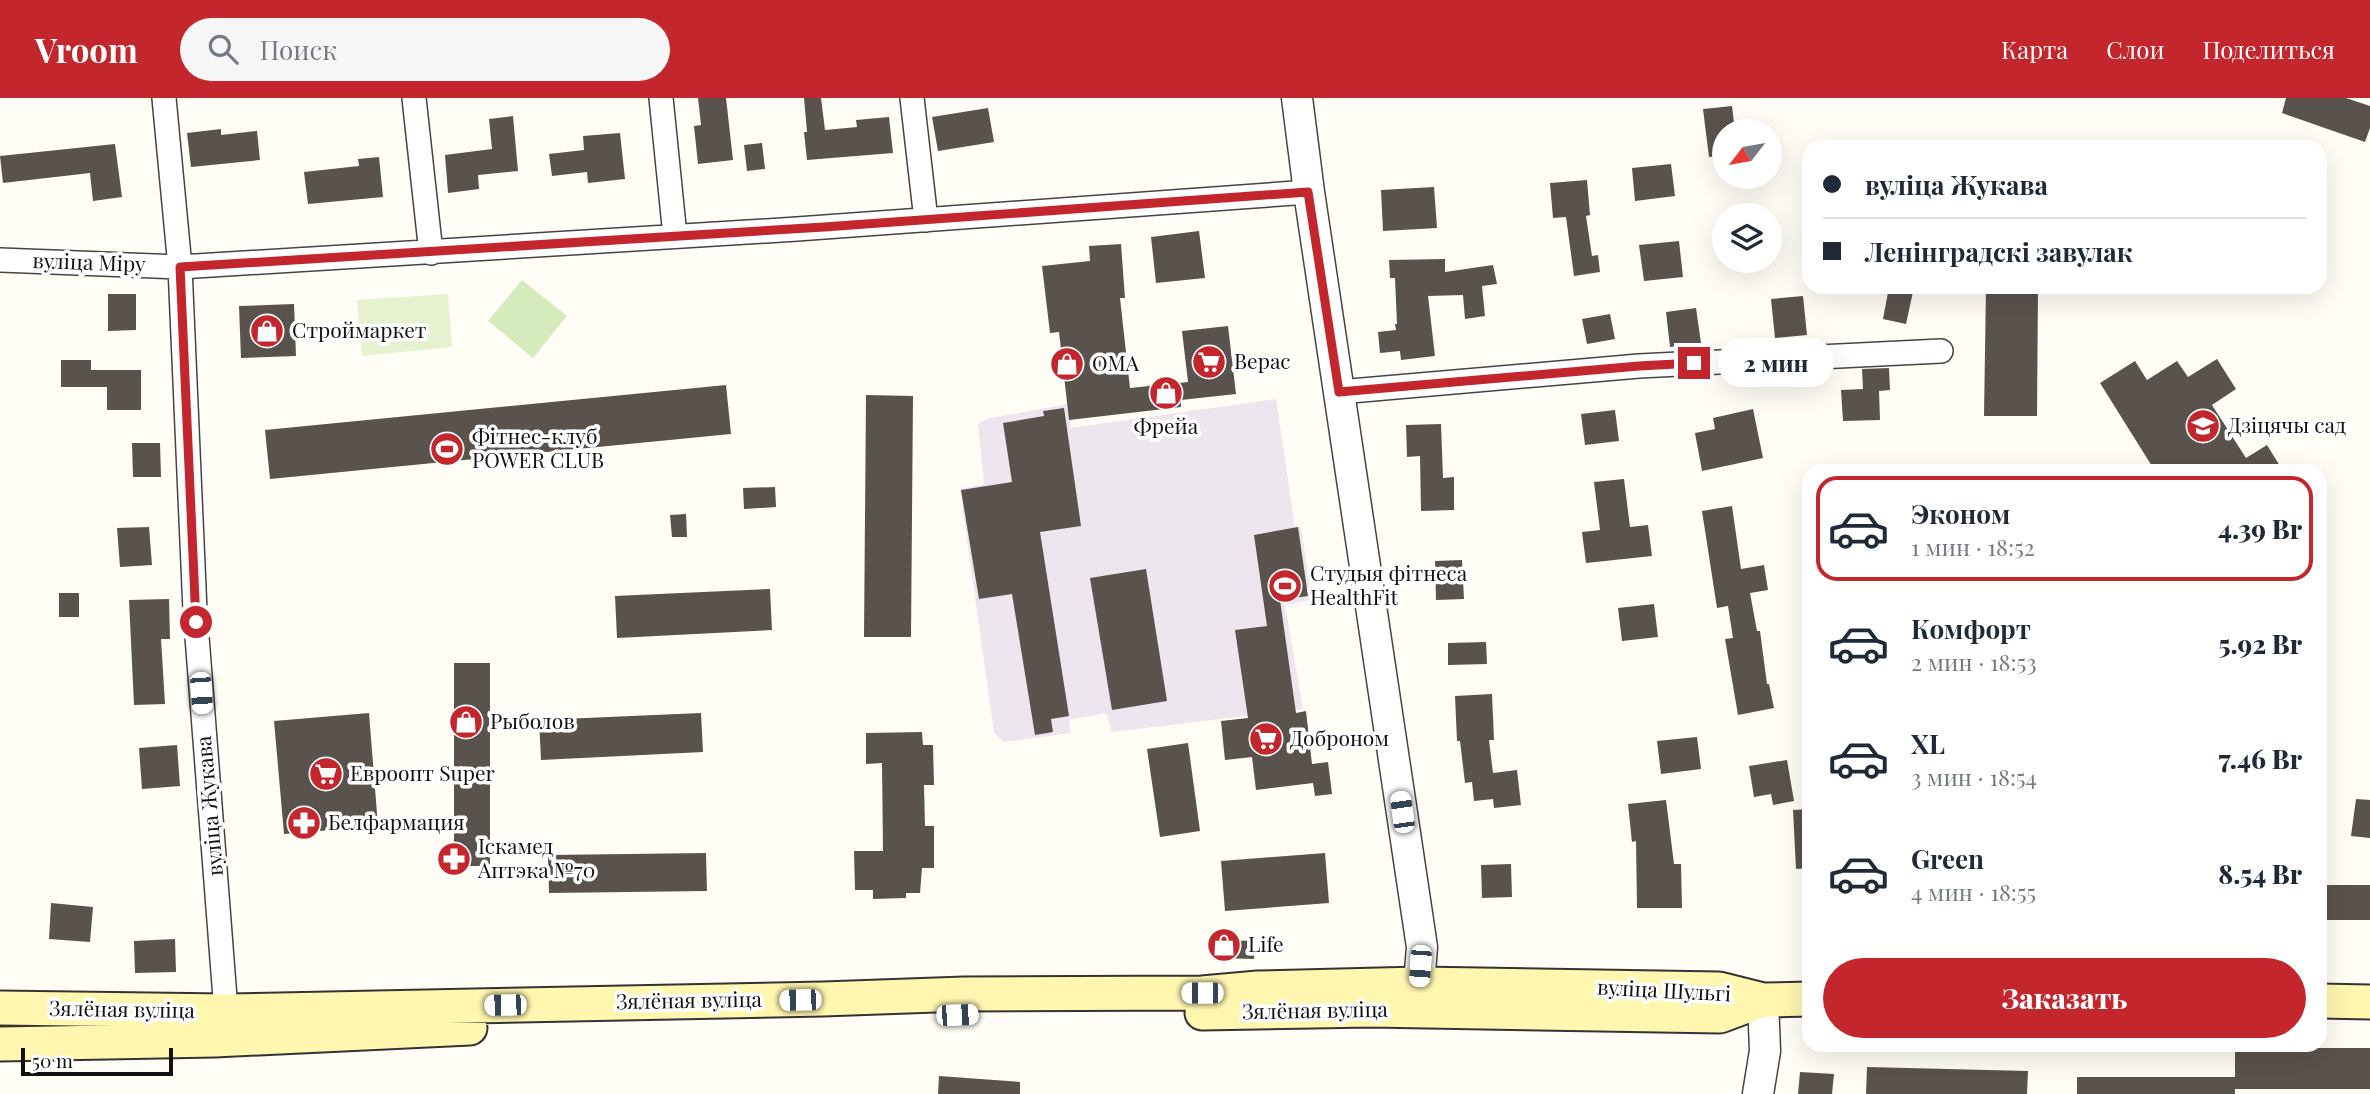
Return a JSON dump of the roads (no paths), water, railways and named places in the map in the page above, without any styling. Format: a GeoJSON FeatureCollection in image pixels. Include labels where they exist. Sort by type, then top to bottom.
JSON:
{"type":"FeatureCollection","features":[{"type":"Feature","properties":{"kind":"main road","name":"Зялёная вуліца"},"geometry":{"type":"LineString","coordinates":[[0,1044],[201,1040],[823,999],[964,994],[1202,993],[1258,988],[1415,998]]}},
{"type":"Feature","properties":{"kind":"main road","name":"вуліца Шульгі"},"geometry":{"type":"LineString","coordinates":[[1415,998],[1719,989],[1763,1000],[1802,999]]}},
{"type":"Feature","properties":{"kind":"main road"},"geometry":{"type":"LineString","coordinates":[[2327,1002],[2370,1002]]}},
{"type":"Feature","properties":{"kind":"main road","name":"Зялёная вуліца"},"geometry":{"type":"LineString","coordinates":[[0,1008],[608,1012]]}},
{"type":"Feature","properties":{"kind":"street","name":"вуліца Жукава"},"geometry":{"type":"LineString","coordinates":[[164,98],[180,267],[195,611],[226,1011]]}},
{"type":"Feature","properties":{"kind":"street"},"geometry":{"type":"LineString","coordinates":[[414,98],[431,253]]}},
{"type":"Feature","properties":{"kind":"street"},"geometry":{"type":"LineString","coordinates":[[661,98],[675,236]]}},
{"type":"Feature","properties":{"kind":"street"},"geometry":{"type":"LineString","coordinates":[[912,98],[926,220]]}},
{"type":"Feature","properties":{"kind":"street"},"geometry":{"type":"LineString","coordinates":[[1297,98],[1308,192],[1422,947],[1415,998]]}},
{"type":"Feature","properties":{"kind":"street","name":"вуліца Міру"},"geometry":{"type":"LineString","coordinates":[[0,260],[180,267],[431,253],[1308,192]]}},
{"type":"Feature","properties":{"kind":"street"},"geometry":{"type":"LineString","coordinates":[[1339,392],[1639,366],[1941,351]]}},
{"type":"Feature","properties":{"kind":"street"},"geometry":{"type":"LineString","coordinates":[[1758,1094],[1765,1051],[1763,1000]]}},
{"type":"Feature","properties":{"kind":"place","name":"Строймаркет"},"geometry":{"type":"Point","coordinates":[267,331]}},
{"type":"Feature","properties":{"kind":"place","name":"Верас"},"geometry":{"type":"Point","coordinates":[1209,362]}},
{"type":"Feature","properties":{"kind":"place","name":"ОМА"},"geometry":{"type":"Point","coordinates":[1067,364]}},
{"type":"Feature","properties":{"kind":"place","name":"Фрейа"},"geometry":{"type":"Point","coordinates":[1166,393]}},
{"type":"Feature","properties":{"kind":"place","name":"Дзіцячы сад"},"geometry":{"type":"Point","coordinates":[2203,426]}},
{"type":"Feature","properties":{"kind":"place","name":"Фітнес-клуб POWER CLUB"},"geometry":{"type":"Point","coordinates":[447,449]}},
{"type":"Feature","properties":{"kind":"place","name":"Студыя фітнеса HealthFit"},"geometry":{"type":"Point","coordinates":[1285,586]}},
{"type":"Feature","properties":{"kind":"place","name":"Рыболов"},"geometry":{"type":"Point","coordinates":[466,722]}},
{"type":"Feature","properties":{"kind":"place","name":"Доброном"},"geometry":{"type":"Point","coordinates":[1266,739]}},
{"type":"Feature","properties":{"kind":"place","name":"Евроопт Super"},"geometry":{"type":"Point","coordinates":[326,774]}},
{"type":"Feature","properties":{"kind":"place","name":"Белфармация"},"geometry":{"type":"Point","coordinates":[304,823]}},
{"type":"Feature","properties":{"kind":"place","name":"Іскамед Аптэка №70"},"geometry":{"type":"Point","coordinates":[454,859]}},
{"type":"Feature","properties":{"kind":"place","name":"Life"},"geometry":{"type":"Point","coordinates":[1224,945]}}]}
